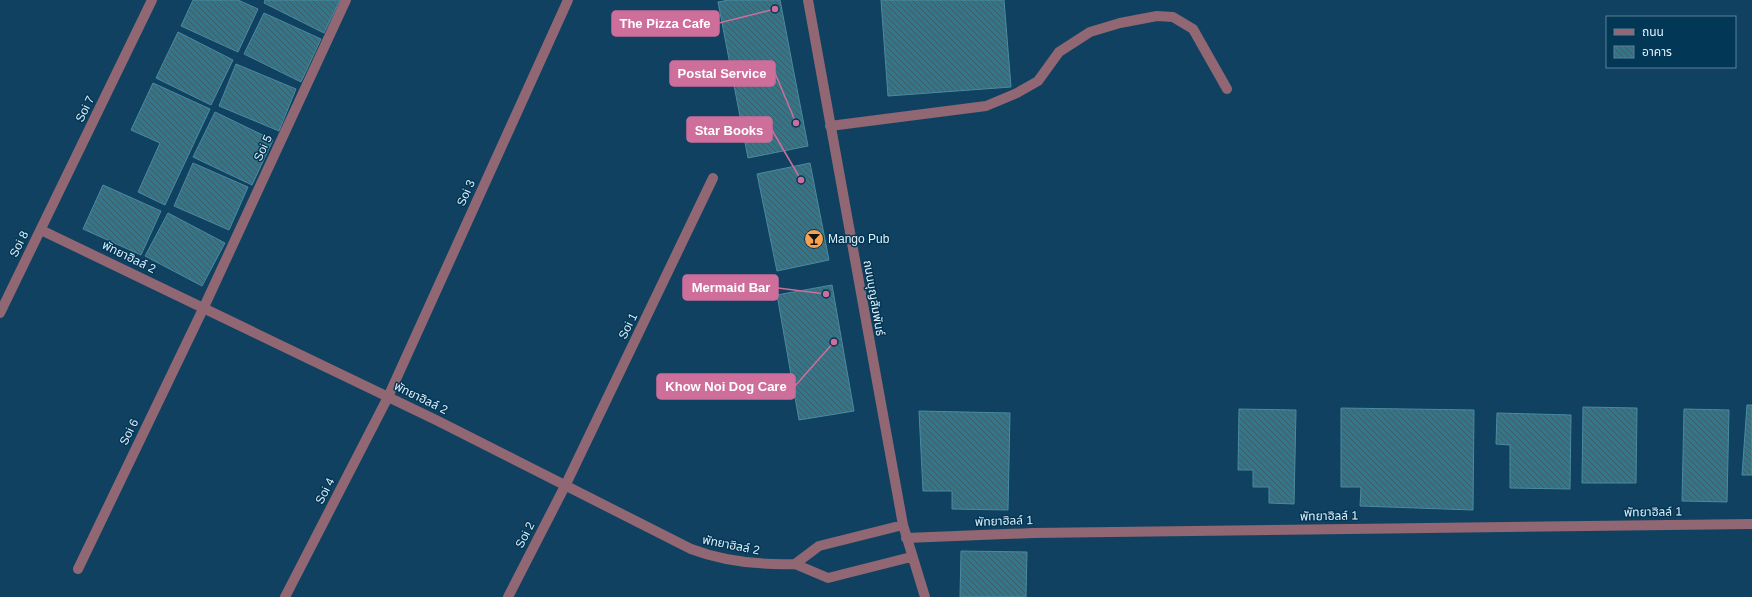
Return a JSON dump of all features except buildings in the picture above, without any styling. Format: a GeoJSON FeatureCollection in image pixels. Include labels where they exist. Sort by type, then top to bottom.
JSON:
{"type":"FeatureCollection","features":[{"type":"Feature","properties":{"kind":"street","name":"Soi 7"},"geometry":{"type":"LineString","coordinates":[[41,230],[152,0]]}},
{"type":"Feature","properties":{"kind":"street","name":"Soi 5"},"geometry":{"type":"LineString","coordinates":[[204,307],[346,0]]}},
{"type":"Feature","properties":{"kind":"street","name":"Soi 3"},"geometry":{"type":"LineString","coordinates":[[388,397],[568,0]]}},
{"type":"Feature","properties":{"kind":"street","name":"ถนนบุญสัมพันธ์"},"geometry":{"type":"LineString","coordinates":[[808,0],[903,525],[911,557],[925,597]]}},
{"type":"Feature","properties":{"kind":"street"},"geometry":{"type":"LineString","coordinates":[[830,126],[986,106],[1017,93],[1038,80],[1059,52],[1090,32],[1120,23],[1157,16],[1173,17],[1193,29],[1227,89]]}},
{"type":"Feature","properties":{"kind":"street","name":"Soi 1"},"geometry":{"type":"LineString","coordinates":[[566,484],[713,178]]}},
{"type":"Feature","properties":{"kind":"street","name":"พัทยาฮิลล์ 2"},"geometry":{"type":"LineString","coordinates":[[41,230],[204,307],[566,484],[691,549],[710,556],[750,563],[795,564],[828,578],[911,557]]}},
{"type":"Feature","properties":{"kind":"street","name":"Soi 8"},"geometry":{"type":"LineString","coordinates":[[0,313],[41,230]]}},
{"type":"Feature","properties":{"kind":"street","name":"Soi 6"},"geometry":{"type":"LineString","coordinates":[[78,569],[204,307]]}},
{"type":"Feature","properties":{"kind":"street","name":"Soi 4"},"geometry":{"type":"LineString","coordinates":[[285,597],[388,397]]}},
{"type":"Feature","properties":{"kind":"street","name":"Soi 2"},"geometry":{"type":"LineString","coordinates":[[508,597],[566,484]]}},
{"type":"Feature","properties":{"kind":"street","name":"พัทยาฮิลล์ 1"},"geometry":{"type":"LineString","coordinates":[[906,538],[1033,533],[1752,524]]}},
{"type":"Feature","properties":{"kind":"street"},"geometry":{"type":"LineString","coordinates":[[795,564],[820,546],[903,525]]}},
{"type":"Feature","properties":{"kind":"place","name":"The Pizza Cafe"},"geometry":{"type":"Point","coordinates":[775,9]}},
{"type":"Feature","properties":{"kind":"place","name":"Postal Service"},"geometry":{"type":"Point","coordinates":[796,123]}},
{"type":"Feature","properties":{"kind":"place","name":"Star Books"},"geometry":{"type":"Point","coordinates":[801,180]}},
{"type":"Feature","properties":{"kind":"place","name":"Mango Pub"},"geometry":{"type":"Point","coordinates":[814,239]}},
{"type":"Feature","properties":{"kind":"place","name":"Mermaid Bar"},"geometry":{"type":"Point","coordinates":[826,294]}},
{"type":"Feature","properties":{"kind":"place","name":"Khow Noi Dog Care"},"geometry":{"type":"Point","coordinates":[834,342]}}]}
